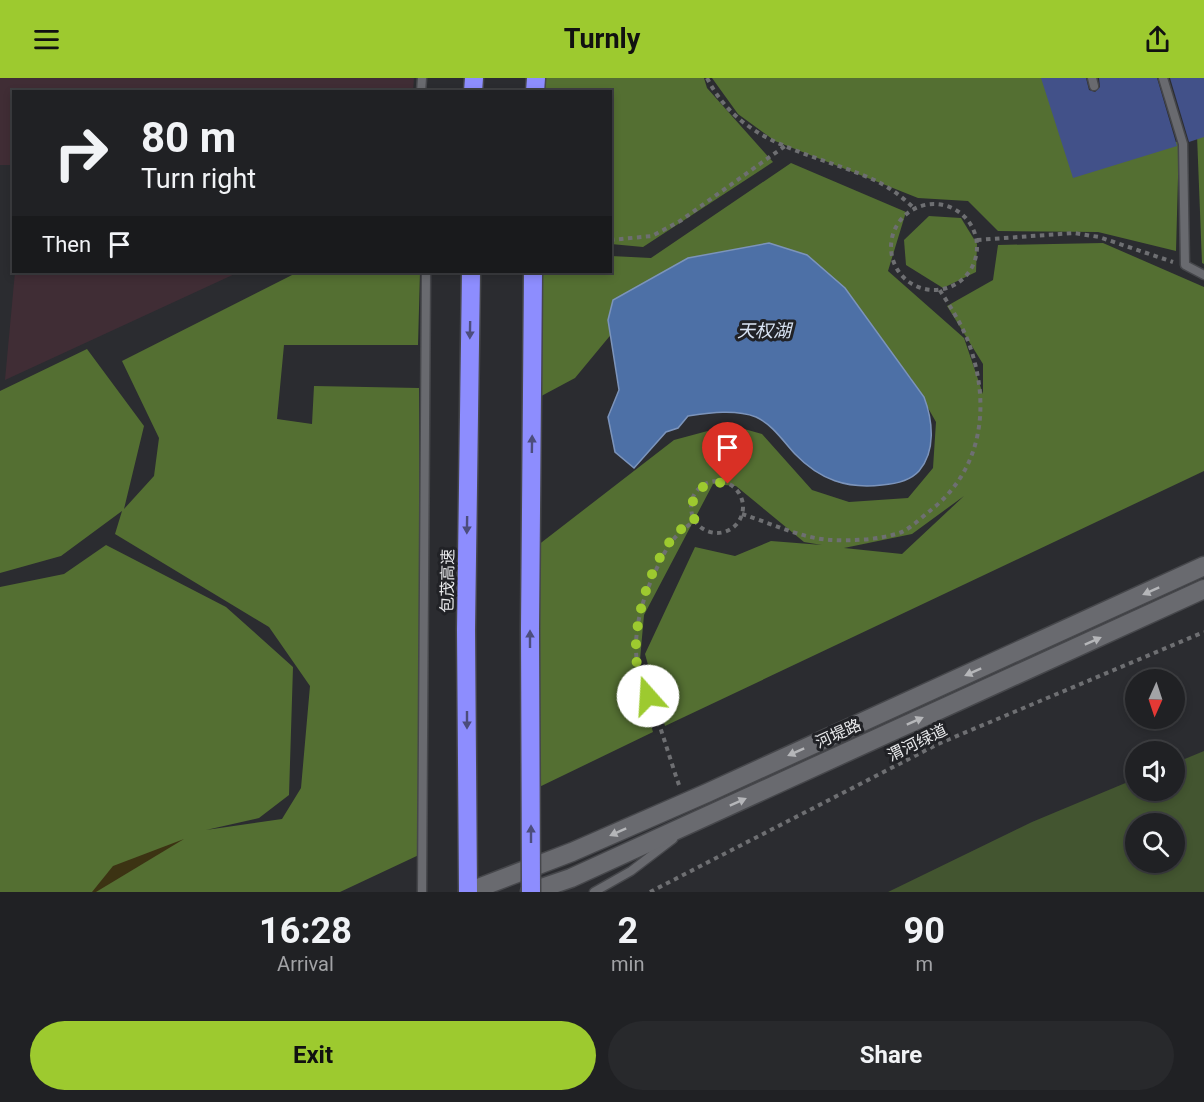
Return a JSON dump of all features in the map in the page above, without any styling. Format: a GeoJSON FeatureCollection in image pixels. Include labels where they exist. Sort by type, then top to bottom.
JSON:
{"type":"FeatureCollection","features":[{"type":"Feature","properties":{"kind":"highway","name":"包茂高速"},"geometry":{"type":"LineString","coordinates":[[468,892],[466,630],[471,273]]}},
{"type":"Feature","properties":{"kind":"highway"},"geometry":{"type":"LineString","coordinates":[[531,892],[530,629],[533,273]]}},
{"type":"Feature","properties":{"kind":"main road","name":"河堤路"},"geometry":{"type":"LineString","coordinates":[[468,892],[572,852],[685,802],[1204,566]]}},
{"type":"Feature","properties":{"kind":"main road","name":"河堤路"},"geometry":{"type":"LineString","coordinates":[[531,892],[571,878],[1204,589]]}},
{"type":"Feature","properties":{"kind":"lane"},"geometry":{"type":"LineString","coordinates":[[1163,78],[1183,144],[1185,265],[1204,275]]}},
{"type":"Feature","properties":{"kind":"lane"},"geometry":{"type":"LineString","coordinates":[[422,892],[426,273]]}},
{"type":"Feature","properties":{"kind":"lane"},"geometry":{"type":"LineString","coordinates":[[594,892],[631,871],[701,819]]}},
{"type":"Feature","properties":{"kind":"path"},"geometry":{"type":"LineString","coordinates":[[707,78],[717,98],[732,115],[754,132],[872,179],[893,190],[914,208]]}},
{"type":"Feature","properties":{"kind":"path"},"geometry":{"type":"LineString","coordinates":[[612,240],[652,236],[680,221],[785,146]]}},
{"type":"Feature","properties":{"kind":"path"},"geometry":{"type":"LineString","coordinates":[[927,203],[941,203],[954,207],[973,226],[977,240],[977,255],[972,269],[962,281],[948,288],[918,288],[905,280],[896,268],[890,254],[890,240],[903,216],[914,208],[927,203]]}},
{"type":"Feature","properties":{"kind":"path"},"geometry":{"type":"LineString","coordinates":[[977,240],[1074,233],[1099,237],[1185,265]]}},
{"type":"Feature","properties":{"kind":"path"},"geometry":{"type":"LineString","coordinates":[[742,514],[827,540],[880,537],[903,531],[942,502],[957,485],[976,444],[981,418],[980,393],[968,342],[939,289]]}},
{"type":"Feature","properties":{"kind":"path"},"geometry":{"type":"LineString","coordinates":[[711,482],[728,484],[736,489],[743,505],[742,514],[733,528],[725,532],[708,532],[695,521],[691,505],[697,490],[711,482]]}},
{"type":"Feature","properties":{"kind":"path"},"geometry":{"type":"LineString","coordinates":[[685,802],[656,714],[640,679],[636,637],[639,612],[666,549],[680,530],[695,521]]}},
{"type":"Feature","properties":{"kind":"path","name":"渭河绿道"},"geometry":{"type":"LineString","coordinates":[[650,892],[938,744],[1204,633]]}},
{"type":"Feature","properties":{"kind":"shaded area"},"geometry":{"type":"Polygon","coordinates":[[[0,78],[414,78],[413,90],[12,90],[12,165],[0,165],[0,78]]]}},
{"type":"Feature","properties":{"kind":"shaded area"},"geometry":{"type":"Polygon","coordinates":[[[15,273],[237,273],[5,380],[15,273]]]}},
{"type":"Feature","properties":{"kind":"green space"},"geometry":{"type":"Polygon","coordinates":[[[541,78],[704,78],[707,88],[773,162],[643,247],[612,244],[612,90],[540,90],[541,78]]]}},
{"type":"Feature","properties":{"kind":"green space"},"geometry":{"type":"Polygon","coordinates":[[[712,78],[1052,78],[1086,171],[1179,141],[1176,251],[1098,232],[998,231],[968,201],[918,198],[775,141],[738,114],[712,78]]]}},
{"type":"Feature","properties":{"kind":"green space"},"geometry":{"type":"Polygon","coordinates":[[[1204,133],[1204,264],[1202,263],[1197,135],[1204,133]]]}},
{"type":"Feature","properties":{"kind":"green space"},"geometry":{"type":"Polygon","coordinates":[[[791,163],[906,212],[888,271],[964,338],[983,394],[983,364],[947,306],[993,280],[998,245],[1103,243],[1204,287],[1204,471],[665,726],[645,654],[695,547],[735,556],[771,541],[822,545],[804,542],[736,486],[713,484],[644,615],[638,682],[653,732],[533,790],[533,549],[674,440],[730,425],[762,434],[812,490],[849,502],[908,498],[933,468],[936,422],[911,378],[848,304],[628,314],[575,378],[532,401],[535,273],[612,273],[612,256],[651,258],[791,163]],[[964,496],[912,534],[844,548],[902,554],[964,496]]]}},
{"type":"Feature","properties":{"kind":"green space"},"geometry":{"type":"Polygon","coordinates":[[[929,216],[961,218],[977,244],[976,272],[943,288],[906,265],[904,240],[929,216]]]}},
{"type":"Feature","properties":{"kind":"green space"},"geometry":{"type":"Polygon","coordinates":[[[296,273],[420,273],[418,345],[284,345],[277,419],[312,424],[314,386],[419,388],[421,854],[340,892],[0,892],[0,587],[64,574],[106,545],[226,607],[293,667],[289,795],[259,818],[206,830],[282,819],[301,788],[310,686],[269,627],[115,534],[122,511],[61,556],[0,573],[0,391],[87,349],[144,426],[124,509],[154,476],[159,438],[122,361],[296,273]]]}},
{"type":"Feature","properties":{"kind":"green space"},"geometry":{"type":"Polygon","coordinates":[[[1204,751],[1204,892],[888,892],[1032,822],[1125,783],[1125,801],[1185,801],[1185,759],[1204,751]]]}},
{"type":"Feature","properties":{"kind":"sand"},"geometry":{"type":"Polygon","coordinates":[[[184,839],[96,892],[92,892],[113,866],[184,839]]]}},
{"type":"Feature","properties":{"kind":"water","name":"天权湖"},"geometry":{"type":"Polygon","coordinates":[[[769,243],[807,255],[845,288],[924,397],[931,426],[930,445],[919,471],[907,480],[887,485],[869,486],[835,481],[804,463],[762,420],[739,413],[722,412],[688,416],[678,428],[666,432],[634,468],[615,452],[608,417],[619,390],[608,320],[613,300],[688,258],[769,243]]]}},
{"type":"Feature","properties":{"kind":"building"},"geometry":{"type":"Polygon","coordinates":[[[1041,78],[1086,78],[1089,90],[1095,92],[1100,87],[1099,78],[1157,78],[1177,146],[1073,178],[1041,78]]]}},
{"type":"Feature","properties":{"kind":"building"},"geometry":{"type":"Polygon","coordinates":[[[1170,78],[1204,78],[1204,137],[1189,142],[1170,78]]]}},
{"type":"Feature","properties":{"kind":"route"},"geometry":{"type":"LineString","coordinates":[[648,696],[640,679],[636,659],[636,637],[639,612],[651,580],[666,549],[680,530],[695,521],[691,505],[697,490],[711,482],[728,484]]}}]}
